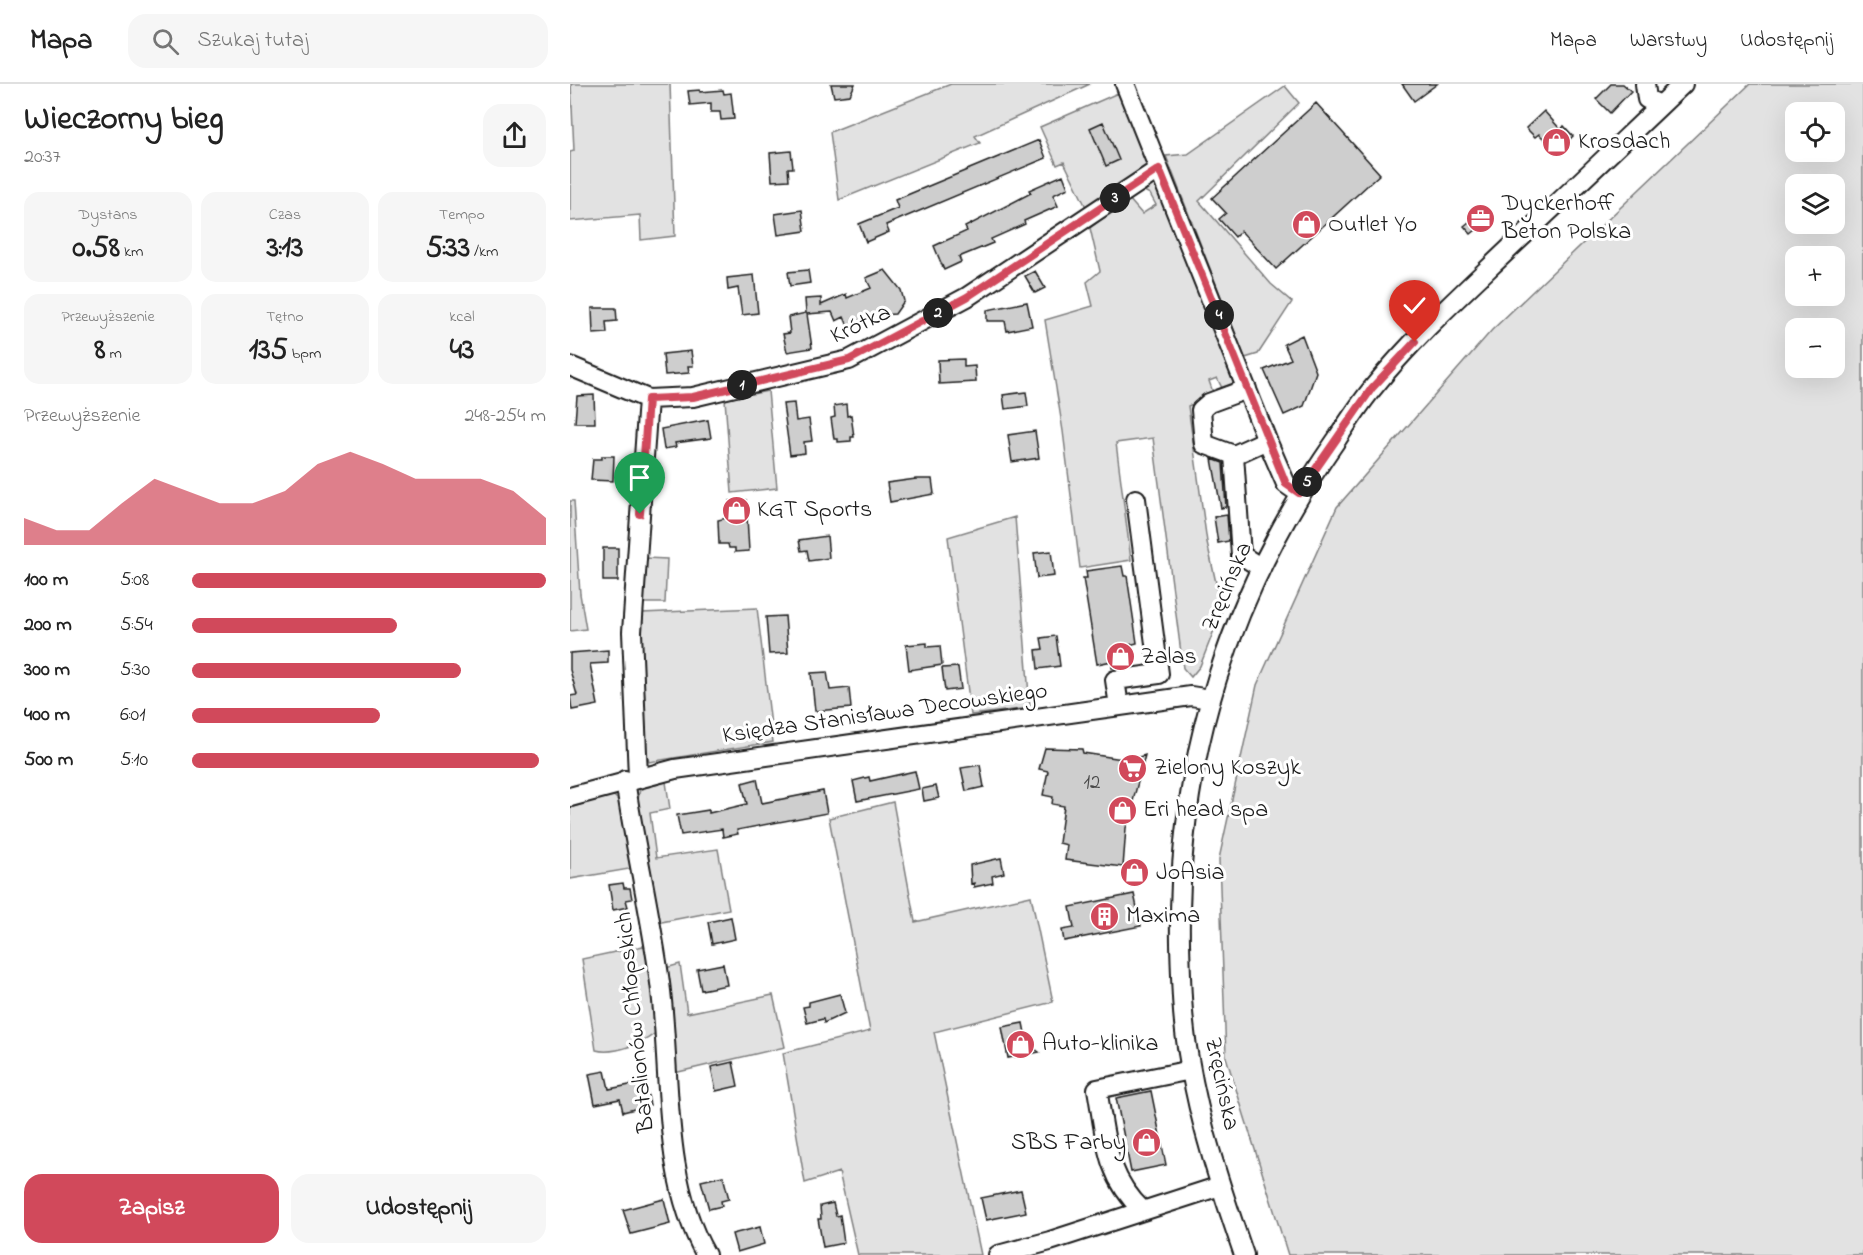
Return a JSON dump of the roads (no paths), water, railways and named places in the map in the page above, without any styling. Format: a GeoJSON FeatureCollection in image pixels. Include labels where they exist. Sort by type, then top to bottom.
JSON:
{"type":"FeatureCollection","features":[{"type":"Feature","properties":{"kind":"street"},"geometry":{"type":"LineString","coordinates":[[1125,84],[1267,440],[1286,484],[1299,493]]}},
{"type":"Feature","properties":{"kind":"street"},"geometry":{"type":"LineString","coordinates":[[1645,84],[1647,99],[1660,105]]}},
{"type":"Feature","properties":{"kind":"street","name":"Zręcińska"},"geometry":{"type":"LineString","coordinates":[[1244,1255],[1220,1186],[1191,1070],[1181,998],[1179,895],[1190,785],[1210,699],[1234,628],[1260,567],[1299,493],[1372,388],[1459,296],[1683,84]]}},
{"type":"Feature","properties":{"kind":"street","name":"Krótka"},"geometry":{"type":"LineString","coordinates":[[648,399],[693,397],[849,360],[967,297],[1159,169]]}},
{"type":"Feature","properties":{"kind":"street"},"geometry":{"type":"LineString","coordinates":[[570,366],[648,399]]}},
{"type":"Feature","properties":{"kind":"street"},"geometry":{"type":"LineString","coordinates":[[1247,389],[1209,403],[1201,410],[1204,444],[1234,455],[1267,440]]}},
{"type":"Feature","properties":{"kind":"street","name":"Batalionów Chłopskich"},"geometry":{"type":"LineString","coordinates":[[648,399],[632,632],[631,778],[666,1034],[670,1124],[684,1206],[706,1255]]}},
{"type":"Feature","properties":{"kind":"street"},"geometry":{"type":"LineString","coordinates":[[1234,455],[1241,555],[1260,567]]}},
{"type":"Feature","properties":{"kind":"street"},"geometry":{"type":"LineString","coordinates":[[1119,706],[1115,680],[1160,674],[1136,499]]}},
{"type":"Feature","properties":{"kind":"street","name":"Księdza Stanisława Decowskiego"},"geometry":{"type":"LineString","coordinates":[[570,797],[631,778],[726,761],[1191,696],[1210,699]]}},
{"type":"Feature","properties":{"kind":"street"},"geometry":{"type":"LineString","coordinates":[[1143,1211],[1128,1196],[1117,1180],[1110,1161],[1097,1089],[1191,1070]]}},
{"type":"Feature","properties":{"kind":"street"},"geometry":{"type":"LineString","coordinates":[[998,1255],[1220,1186]]}},
{"type":"Feature","properties":{"kind":"place","name":"Krosdach"},"geometry":{"type":"Point","coordinates":[1557,142]}},
{"type":"Feature","properties":{"kind":"place","name":"Dyckerhoff Beton Polska"},"geometry":{"type":"Point","coordinates":[1481,218]}},
{"type":"Feature","properties":{"kind":"place","name":"Outlet Yo"},"geometry":{"type":"Point","coordinates":[1307,225]}},
{"type":"Feature","properties":{"kind":"place","name":"KGT Sports"},"geometry":{"type":"Point","coordinates":[736,510]}},
{"type":"Feature","properties":{"kind":"place","name":"Zalas"},"geometry":{"type":"Point","coordinates":[1120,657]}},
{"type":"Feature","properties":{"kind":"place","name":"Zielony Koszyk"},"geometry":{"type":"Point","coordinates":[1133,768]}},
{"type":"Feature","properties":{"kind":"place","name":"Eri head spa"},"geometry":{"type":"Point","coordinates":[1122,810]}},
{"type":"Feature","properties":{"kind":"place","name":"JoAsia"},"geometry":{"type":"Point","coordinates":[1135,873]}},
{"type":"Feature","properties":{"kind":"place","name":"Maxima"},"geometry":{"type":"Point","coordinates":[1105,916]}},
{"type":"Feature","properties":{"kind":"place","name":"Auto-klinika"},"geometry":{"type":"Point","coordinates":[1021,1044]}},
{"type":"Feature","properties":{"kind":"place","name":"SBS Farby"},"geometry":{"type":"Point","coordinates":[1147,1143]}}]}
